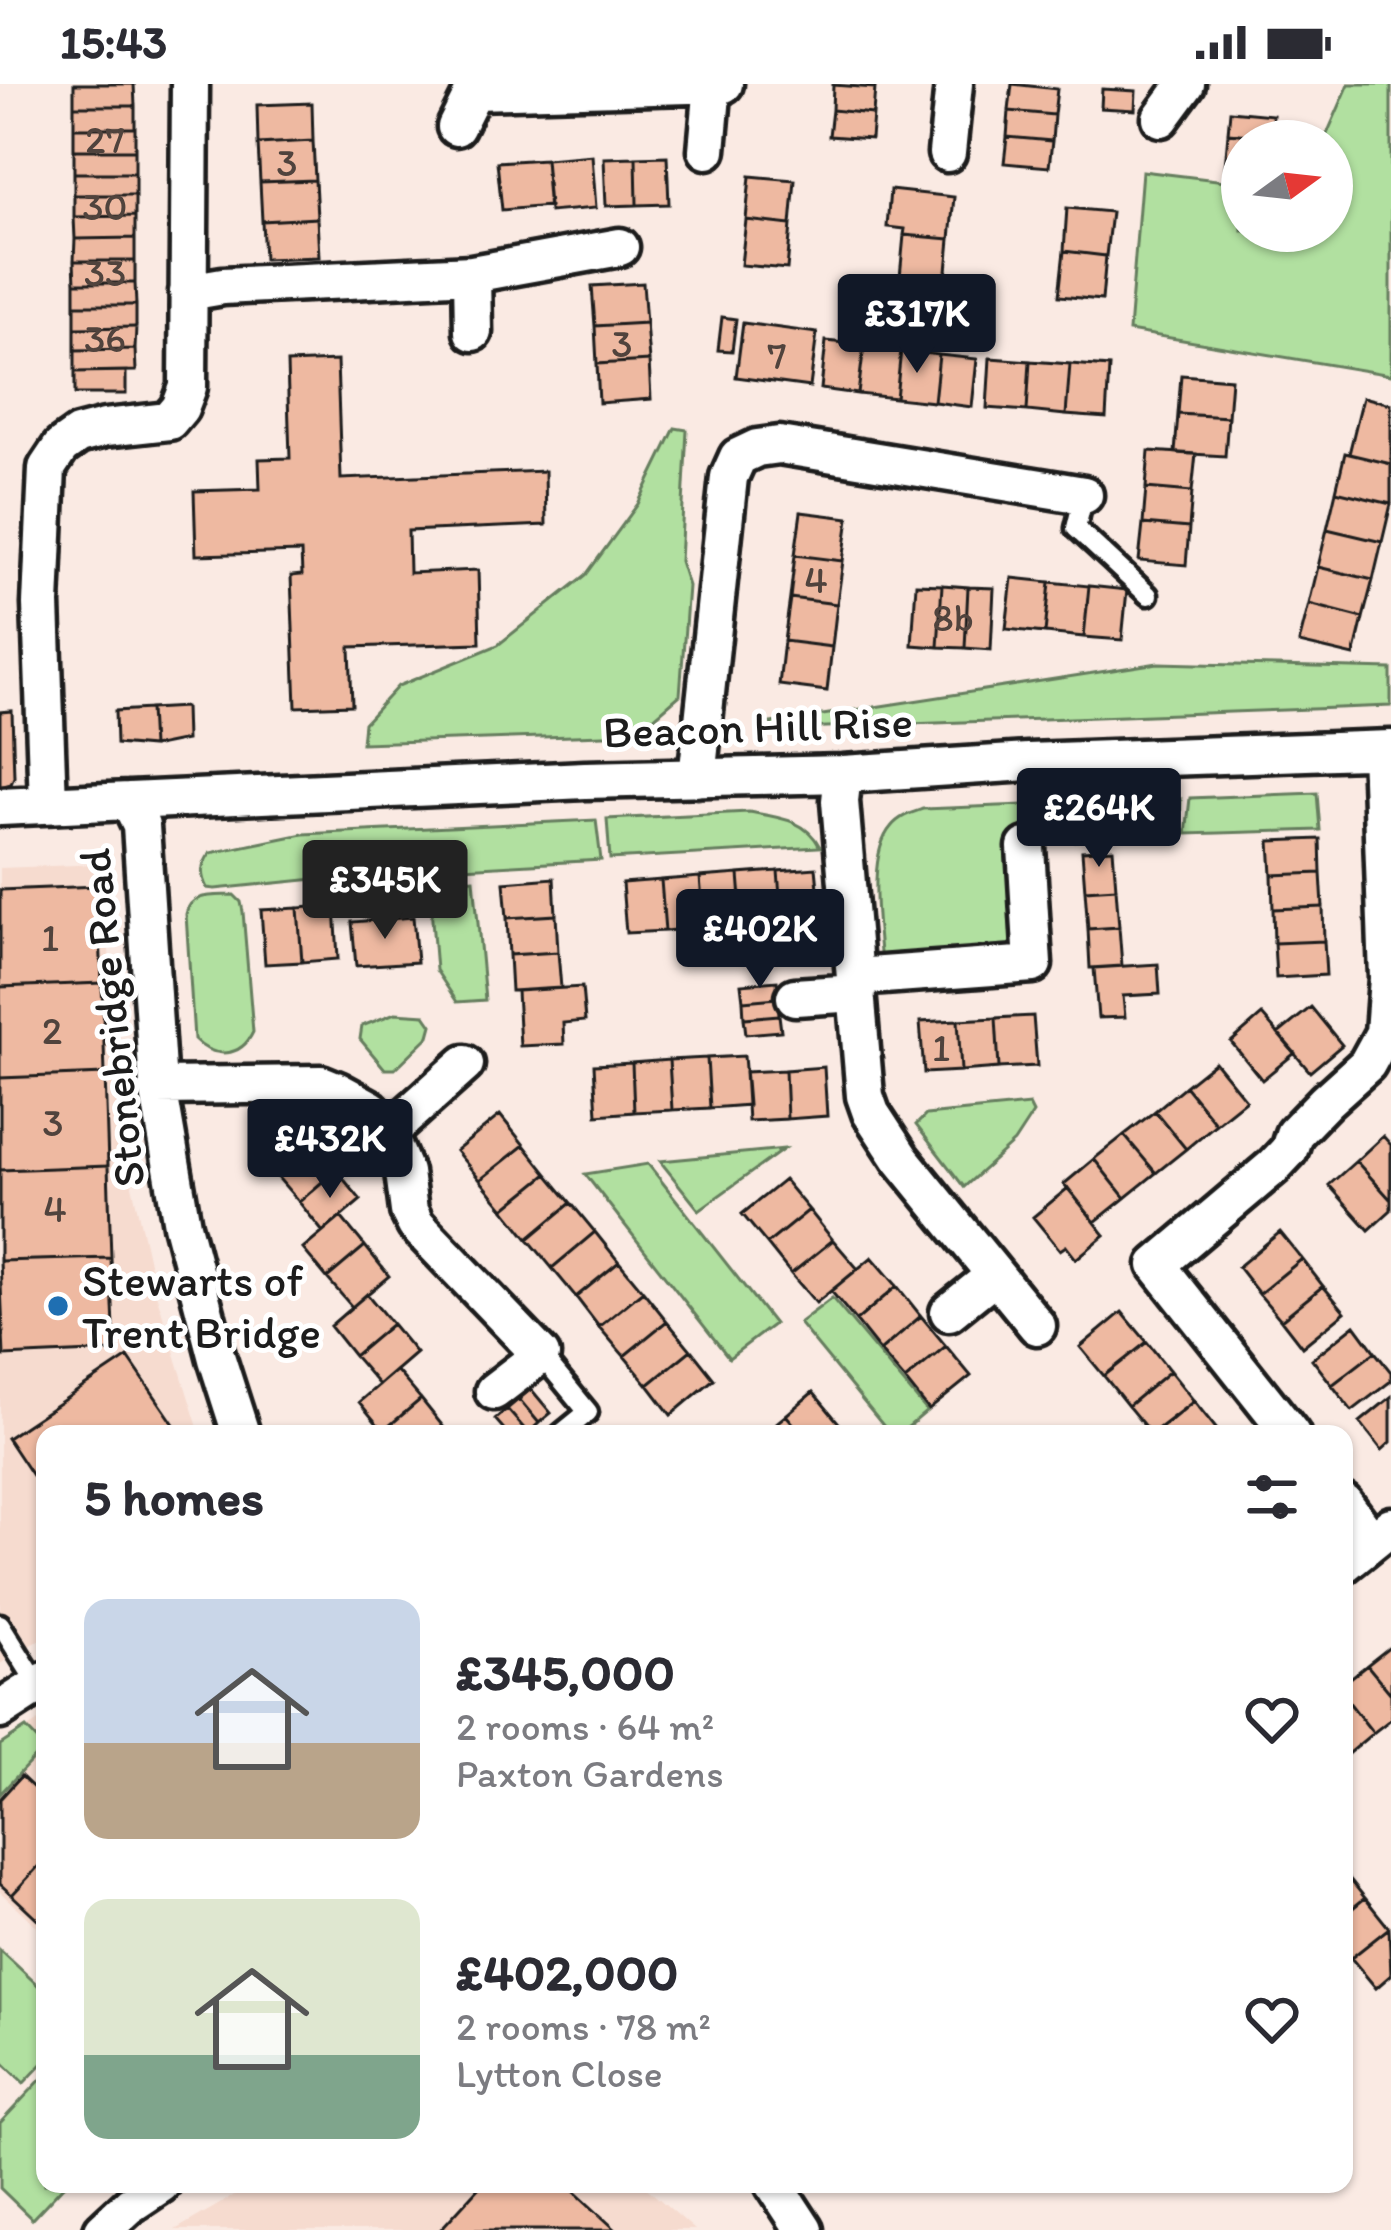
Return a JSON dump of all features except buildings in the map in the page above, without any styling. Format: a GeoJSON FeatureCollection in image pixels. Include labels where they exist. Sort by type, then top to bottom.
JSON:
{"type":"FeatureCollection","features":[{"type":"Feature","properties":{"kind":"street"},"geometry":{"type":"LineString","coordinates":[[48,804],[41,604],[47,468],[61,447],[78,435],[169,421],[180,408],[188,386],[190,84]]}},
{"type":"Feature","properties":{"kind":"street"},"geometry":{"type":"LineString","coordinates":[[706,150],[713,84]]}},
{"type":"Feature","properties":{"kind":"street"},"geometry":{"type":"LineString","coordinates":[[456,128],[474,87],[724,84]]}},
{"type":"Feature","properties":{"kind":"street"},"geometry":{"type":"LineString","coordinates":[[947,153],[954,84]]}},
{"type":"Feature","properties":{"kind":"street"},"geometry":{"type":"LineString","coordinates":[[1160,118],[1186,84]]}},
{"type":"Feature","properties":{"kind":"street"},"geometry":{"type":"LineString","coordinates":[[188,292],[223,286],[472,274],[620,248]]}},
{"type":"Feature","properties":{"kind":"street"},"geometry":{"type":"LineString","coordinates":[[472,274],[473,332]]}},
{"type":"Feature","properties":{"kind":"street"},"geometry":{"type":"LineString","coordinates":[[698,778],[729,477],[738,457],[757,448],[778,446],[1084,495]]}},
{"type":"Feature","properties":{"kind":"street"},"geometry":{"type":"LineString","coordinates":[[1285,1425],[1157,1265],[1273,1167],[1289,1150],[1294,1134],[1367,1064],[1384,1033],[1388,978],[1386,749]]}},
{"type":"Feature","properties":{"kind":"street","name":"Beacon Hill Rise"},"geometry":{"type":"LineString","coordinates":[[0,807],[1386,749]]}},
{"type":"Feature","properties":{"kind":"street"},"geometry":{"type":"LineString","coordinates":[[842,774],[840,801],[865,1096],[871,1113],[902,1160],[1037,1326]]}},
{"type":"Feature","properties":{"kind":"street","name":"Stonebridge Road"},"geometry":{"type":"LineString","coordinates":[[129,801],[141,826],[158,1087],[182,1225],[238,1425]]}},
{"type":"Feature","properties":{"kind":"street"},"geometry":{"type":"LineString","coordinates":[[795,997],[1034,964],[1026,847]]}},
{"type":"Feature","properties":{"kind":"street"},"geometry":{"type":"LineString","coordinates":[[388,1133],[465,1064]]}},
{"type":"Feature","properties":{"kind":"street"},"geometry":{"type":"LineString","coordinates":[[158,1087],[321,1084],[371,1109],[388,1133],[404,1172],[409,1211],[416,1225],[541,1355],[494,1391]]}},
{"type":"Feature","properties":{"kind":"street"},"geometry":{"type":"LineString","coordinates":[[949,1312],[995,1275]]}},
{"type":"Feature","properties":{"kind":"street"},"geometry":{"type":"LineString","coordinates":[[1353,1518],[1369,1544]]}},
{"type":"Feature","properties":{"kind":"street"},"geometry":{"type":"LineString","coordinates":[[103,2230],[148,2193]]}},
{"type":"Feature","properties":{"kind":"street"},"geometry":{"type":"LineString","coordinates":[[780,2193],[804,2230]]}},
{"type":"Feature","properties":{"kind":"lane"},"geometry":{"type":"LineString","coordinates":[[1084,495],[1076,528],[1148,595]]}},
{"type":"Feature","properties":{"kind":"lane"},"geometry":{"type":"LineString","coordinates":[[541,1355],[588,1412],[572,1425]]}},
{"type":"Feature","properties":{"kind":"lane"},"geometry":{"type":"LineString","coordinates":[[0,1624],[30,1694]]}},
{"type":"Feature","properties":{"kind":"shaded area"},"geometry":{"type":"Polygon","coordinates":[[[102,864],[132,1185],[155,1290],[197,1425],[36,1425],[36,1642],[0,1664],[0,868],[102,864]]]}},
{"type":"Feature","properties":{"kind":"shaded area"},"geometry":{"type":"Polygon","coordinates":[[[36,1723],[36,1926],[0,1892],[0,1745],[36,1723]]]}},
{"type":"Feature","properties":{"kind":"shaded area"},"geometry":{"type":"Polygon","coordinates":[[[239,2193],[652,2193],[695,2230],[175,2230],[239,2193]]]}},
{"type":"Feature","properties":{"kind":"green space"},"geometry":{"type":"Polygon","coordinates":[[[1349,84],[1391,84],[1391,375],[1129,331],[1142,171],[1221,180],[1221,252],[1353,252],[1353,120],[1333,120],[1349,84]]]}},
{"type":"Feature","properties":{"kind":"green space"},"geometry":{"type":"Polygon","coordinates":[[[675,428],[687,430],[680,561],[688,586],[680,695],[635,734],[362,743],[364,723],[398,686],[498,645],[586,575],[638,504],[675,428]]]}},
{"type":"Feature","properties":{"kind":"green space"},"geometry":{"type":"Polygon","coordinates":[[[1158,663],[1391,669],[1391,706],[773,729],[771,723],[1158,663]]]}},
{"type":"Feature","properties":{"kind":"green space"},"geometry":{"type":"Polygon","coordinates":[[[1317,793],[1320,830],[1186,834],[1190,798],[1317,793]]]}},
{"type":"Feature","properties":{"kind":"green space"},"geometry":{"type":"Polygon","coordinates":[[[1181,799],[1180,834],[1010,845],[1016,932],[1008,947],[993,958],[881,966],[876,874],[883,840],[902,818],[923,809],[1181,799]]]}},
{"type":"Feature","properties":{"kind":"green space"},"geometry":{"type":"Polygon","coordinates":[[[749,812],[799,825],[820,847],[610,859],[607,819],[749,812]]]}},
{"type":"Feature","properties":{"kind":"green space"},"geometry":{"type":"Polygon","coordinates":[[[596,820],[601,860],[375,873],[215,889],[207,888],[202,874],[210,853],[303,834],[596,820]]]}},
{"type":"Feature","properties":{"kind":"green space"},"geometry":{"type":"Polygon","coordinates":[[[474,879],[485,1000],[457,1002],[436,970],[429,882],[474,879]]]}},
{"type":"Feature","properties":{"kind":"green space"},"geometry":{"type":"Polygon","coordinates":[[[234,895],[243,912],[253,1032],[241,1047],[226,1053],[210,1050],[194,1039],[186,914],[198,899],[234,895]]]}},
{"type":"Feature","properties":{"kind":"green space"},"geometry":{"type":"Polygon","coordinates":[[[395,1013],[425,1015],[432,1025],[429,1036],[395,1069],[385,1069],[360,1039],[362,1026],[395,1013]]]}},
{"type":"Feature","properties":{"kind":"green space"},"geometry":{"type":"Polygon","coordinates":[[[1029,1105],[1033,1113],[1014,1142],[964,1187],[916,1125],[926,1115],[1029,1105]]]}},
{"type":"Feature","properties":{"kind":"green space"},"geometry":{"type":"Polygon","coordinates":[[[784,1149],[699,1210],[660,1161],[784,1149]]]}},
{"type":"Feature","properties":{"kind":"green space"},"geometry":{"type":"Polygon","coordinates":[[[648,1164],[774,1324],[729,1358],[585,1174],[648,1164]]]}},
{"type":"Feature","properties":{"kind":"green space"},"geometry":{"type":"Polygon","coordinates":[[[832,1298],[927,1411],[911,1425],[883,1425],[799,1323],[832,1298]]]}},
{"type":"Feature","properties":{"kind":"green space"},"geometry":{"type":"Polygon","coordinates":[[[26,1728],[36,1739],[36,1756],[0,1794],[0,1745],[26,1728]]]}},
{"type":"Feature","properties":{"kind":"green space"},"geometry":{"type":"Polygon","coordinates":[[[0,1950],[36,1984],[36,2070],[24,2083],[0,2060],[0,1950]]]}},
{"type":"Feature","properties":{"kind":"green space"},"geometry":{"type":"Polygon","coordinates":[[[36,2085],[36,2193],[57,2193],[32,2219],[0,2188],[0,2123],[36,2085]]]}},
{"type":"Feature","properties":{"kind":"place","name":"Stewarts of Trent Bridge"},"geometry":{"type":"Point","coordinates":[58,1306]}}]}
